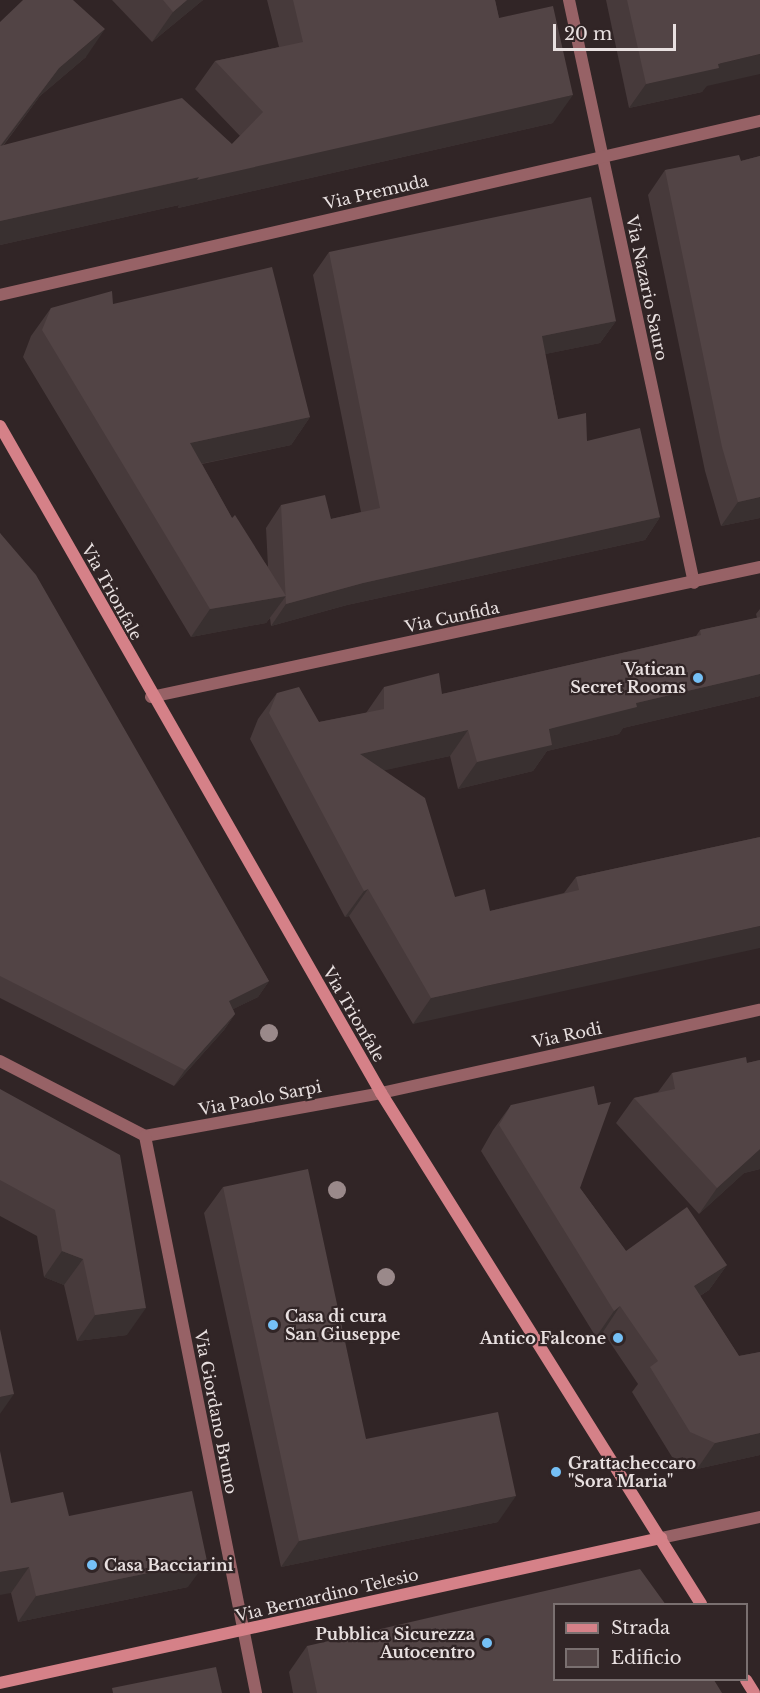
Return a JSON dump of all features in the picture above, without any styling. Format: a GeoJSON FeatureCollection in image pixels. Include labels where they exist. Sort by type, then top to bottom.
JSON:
{"type":"FeatureCollection","features":[{"type":"Feature","properties":{"kind":"street","name":"Via Nazario Sauro"},"geometry":{"type":"LineString","coordinates":[[570,0],[694,583]]}},
{"type":"Feature","properties":{"kind":"street","name":"Via Premuda"},"geometry":{"type":"LineString","coordinates":[[0,295],[760,121]]}},
{"type":"Feature","properties":{"kind":"street","name":"Via Trionfale"},"geometry":{"type":"LineString","coordinates":[[0,426],[152,697],[381,1093],[700,1603]]}},
{"type":"Feature","properties":{"kind":"street","name":"Via Cunfida"},"geometry":{"type":"LineString","coordinates":[[152,697],[694,583],[760,567]]}},
{"type":"Feature","properties":{"kind":"street","name":"Via Rodi"},"geometry":{"type":"LineString","coordinates":[[381,1093],[760,1010]]}},
{"type":"Feature","properties":{"kind":"street"},"geometry":{"type":"LineString","coordinates":[[0,1061],[146,1136]]}},
{"type":"Feature","properties":{"kind":"street","name":"Via Paolo Sarpi"},"geometry":{"type":"LineString","coordinates":[[146,1136],[381,1093]]}},
{"type":"Feature","properties":{"kind":"street","name":"Via Giordano Bruno"},"geometry":{"type":"LineString","coordinates":[[146,1136],[256,1693]]}},
{"type":"Feature","properties":{"kind":"street"},"geometry":{"type":"LineString","coordinates":[[661,1538],[760,1517]]}},
{"type":"Feature","properties":{"kind":"street","name":"Via Bernardino Telesio"},"geometry":{"type":"LineString","coordinates":[[0,1683],[661,1538]]}},
{"type":"Feature","properties":{"kind":"building"},"geometry":{"type":"Polygon","coordinates":[[[23,0],[73,0],[105,29],[59,68],[0,146],[0,22],[23,0]]]}},
{"type":"Feature","properties":{"kind":"building"},"geometry":{"type":"Polygon","coordinates":[[[163,0],[187,0],[173,12],[163,0]]]}},
{"type":"Feature","properties":{"kind":"building"},"geometry":{"type":"Polygon","coordinates":[[[293,0],[495,0],[499,18],[553,6],[573,95],[197,180],[199,177],[0,221],[0,146],[182,98],[232,144],[263,112],[215,61],[303,42],[293,0]]]}},
{"type":"Feature","properties":{"kind":"building"},"geometry":{"type":"Polygon","coordinates":[[[627,0],[760,0],[760,54],[718,64],[719,68],[646,84],[627,0]]]}},
{"type":"Feature","properties":{"kind":"building"},"geometry":{"type":"Polygon","coordinates":[[[739,155],[741,161],[760,156],[760,497],[738,502],[722,447],[665,170],[739,155]]]}},
{"type":"Feature","properties":{"kind":"building"},"geometry":{"type":"Polygon","coordinates":[[[591,197],[616,321],[542,336],[558,419],[586,413],[587,441],[640,428],[660,517],[363,583],[286,604],[281,505],[325,495],[331,519],[380,508],[329,252],[591,197]]]}},
{"type":"Feature","properties":{"kind":"building"},"geometry":{"type":"Polygon","coordinates":[[[272,267],[310,417],[190,443],[232,518],[235,515],[286,596],[210,609],[42,330],[51,308],[112,291],[113,304],[272,267]]]}},
{"type":"Feature","properties":{"kind":"building"},"geometry":{"type":"Polygon","coordinates":[[[0,533],[36,575],[269,981],[229,1001],[235,1014],[185,1070],[0,976],[0,533]]]}},
{"type":"Feature","properties":{"kind":"building"},"geometry":{"type":"Polygon","coordinates":[[[760,617],[760,674],[636,703],[637,707],[549,729],[552,745],[477,762],[468,730],[360,754],[425,798],[455,897],[485,889],[490,911],[579,890],[576,877],[760,837],[760,926],[431,998],[368,889],[364,891],[269,713],[277,693],[299,687],[319,722],[384,709],[384,687],[439,673],[442,694],[701,635],[700,630],[760,617]]]}},
{"type":"Feature","properties":{"kind":"building"},"geometry":{"type":"Polygon","coordinates":[[[746,1057],[747,1063],[760,1060],[760,1149],[717,1188],[634,1098],[675,1089],[672,1073],[746,1057]]]}},
{"type":"Feature","properties":{"kind":"building"},"geometry":{"type":"Polygon","coordinates":[[[594,1086],[598,1105],[611,1102],[580,1188],[626,1251],[687,1207],[727,1265],[694,1286],[739,1356],[760,1352],[760,1433],[715,1443],[690,1432],[650,1367],[658,1361],[620,1306],[614,1311],[499,1125],[511,1105],[594,1086]]]}},
{"type":"Feature","properties":{"kind":"building"},"geometry":{"type":"Polygon","coordinates":[[[0,1089],[120,1155],[146,1308],[95,1315],[83,1259],[62,1251],[55,1210],[0,1180],[0,1089]]]}},
{"type":"Feature","properties":{"kind":"building","name":"Casa di cura San Giuseppe"},"geometry":{"type":"Polygon","coordinates":[[[308,1169],[366,1439],[498,1412],[516,1496],[299,1541],[223,1187],[308,1169]]]}},
{"type":"Feature","properties":{"kind":"building"},"geometry":{"type":"Polygon","coordinates":[[[0,1329],[14,1394],[0,1397],[0,1329]]]}},
{"type":"Feature","properties":{"kind":"building"},"geometry":{"type":"Polygon","coordinates":[[[0,1451],[11,1503],[63,1492],[69,1516],[192,1491],[207,1561],[36,1596],[29,1567],[0,1572],[0,1451]]]}},
{"type":"Feature","properties":{"kind":"building","name":"Pubblica Sicurezza Autocentro"},"geometry":{"type":"Polygon","coordinates":[[[640,1569],[665,1603],[553,1603],[553,1681],[715,1681],[722,1693],[317,1693],[307,1646],[640,1569]]]}},
{"type":"Feature","properties":{"kind":"building"},"geometry":{"type":"Polygon","coordinates":[[[216,1667],[222,1693],[113,1693],[112,1688],[216,1667]]]}},
{"type":"Feature","properties":{"kind":"place","name":"Vatican Secret Rooms"},"geometry":{"type":"Point","coordinates":[698,678]}},
{"type":"Feature","properties":{"kind":"place","name":"Casa di cura San Giuseppe"},"geometry":{"type":"Point","coordinates":[273,1325]}},
{"type":"Feature","properties":{"kind":"place","name":"Antico Falcone"},"geometry":{"type":"Point","coordinates":[618,1338]}},
{"type":"Feature","properties":{"kind":"place","name":"Grattacheccaro \"Sora Maria\""},"geometry":{"type":"Point","coordinates":[556,1472]}},
{"type":"Feature","properties":{"kind":"place","name":"Casa Bacciarini"},"geometry":{"type":"Point","coordinates":[92,1565]}},
{"type":"Feature","properties":{"kind":"place","name":"Pubblica Sicurezza Autocentro"},"geometry":{"type":"Point","coordinates":[487,1643]}}]}
